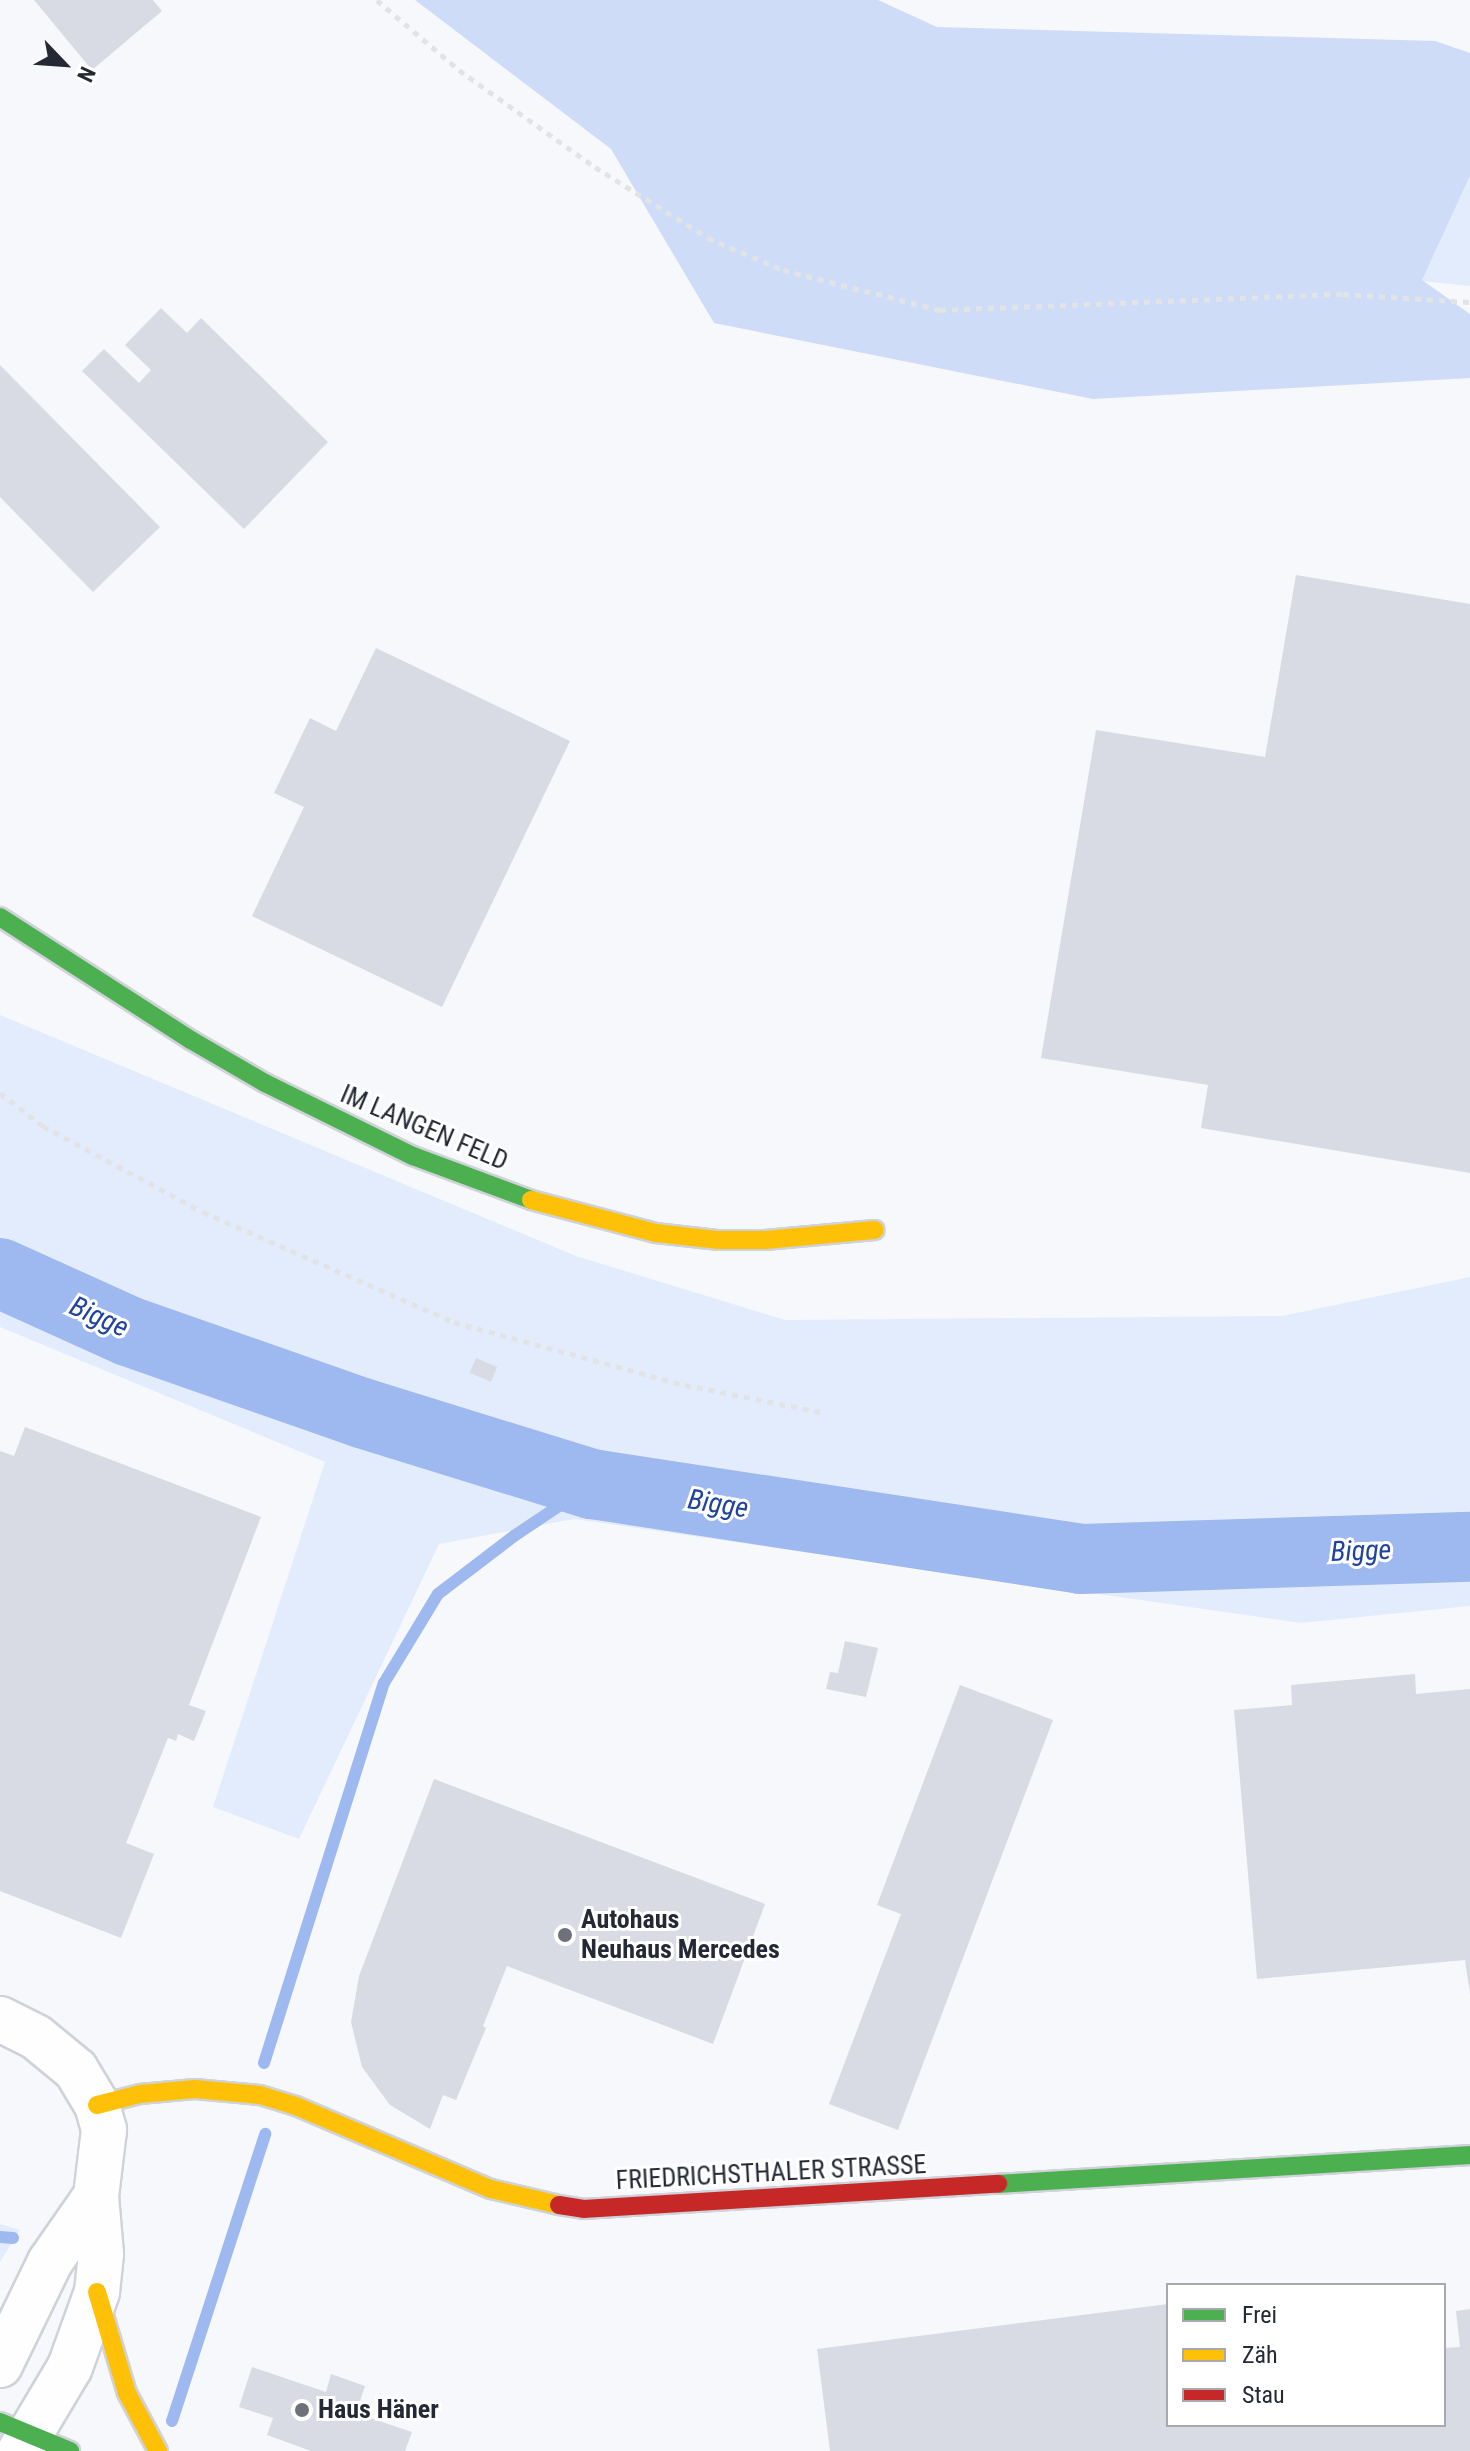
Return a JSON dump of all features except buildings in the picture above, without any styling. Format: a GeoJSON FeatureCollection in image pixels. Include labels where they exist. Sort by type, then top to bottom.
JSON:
{"type":"FeatureCollection","features":[{"type":"Feature","properties":{"kind":"street","name":"IM LANGEN FELD"},"geometry":{"type":"LineString","coordinates":[[0,917],[191,1040],[265,1083],[413,1156],[548,1207],[656,1233],[717,1240],[765,1240],[875,1230]]}},
{"type":"Feature","properties":{"kind":"street"},"geometry":{"type":"LineString","coordinates":[[0,2019],[57,2052],[76,2070],[97,2105],[104,2130],[96,2196],[101,2254],[97,2292],[70,2367],[30,2440]]}},
{"type":"Feature","properties":{"kind":"street","name":"FRIEDRICHSTHALER STRASSE"},"geometry":{"type":"LineString","coordinates":[[97,2105],[140,2094],[195,2089],[260,2095],[296,2106],[491,2189],[534,2201],[584,2209],[1470,2155]]}},
{"type":"Feature","properties":{"kind":"street"},"geometry":{"type":"LineString","coordinates":[[0,2365],[50,2262],[96,2196]]}},
{"type":"Feature","properties":{"kind":"street"},"geometry":{"type":"LineString","coordinates":[[97,2292],[127,2393],[158,2451]]}},
{"type":"Feature","properties":{"kind":"path"},"geometry":{"type":"LineString","coordinates":[[377,0],[459,70],[595,167],[708,238],[783,270],[940,310],[1343,294],[1470,302]]}},
{"type":"Feature","properties":{"kind":"path"},"geometry":{"type":"LineString","coordinates":[[0,1093],[43,1126],[203,1212],[454,1322],[685,1385],[820,1412]]}},
{"type":"Feature","properties":{"kind":"shaded area"},"geometry":{"type":"Polygon","coordinates":[[[415,0],[878,0],[937,27],[1435,41],[1470,53],[1470,176],[1422,280],[1470,314],[1470,378],[1093,399],[714,323],[611,149],[415,0]]]}},
{"type":"Feature","properties":{"kind":"shaded area"},"geometry":{"type":"Polygon","coordinates":[[[1470,176],[1470,286],[1421,281],[1470,176]]]}},
{"type":"Feature","properties":{"kind":"shaded area"},"geometry":{"type":"Polygon","coordinates":[[[0,1015],[576,1256],[785,1320],[1282,1316],[1470,1277],[1470,1606],[1301,1623],[574,1519],[439,1544],[299,1839],[213,1807],[325,1462],[0,1327],[0,1015]]]}},
{"type":"Feature","properties":{"kind":"shaded area"},"geometry":{"type":"Polygon","coordinates":[[[0,2224],[20,2230],[0,2262],[0,2224]]]}},
{"type":"Feature","properties":{"kind":"waterway","name":"Bigge"},"geometry":{"type":"LineString","coordinates":[[0,1273],[128,1331],[362,1413],[592,1484],[1081,1559],[1470,1547]]}},
{"type":"Feature","properties":{"kind":"waterway"},"geometry":{"type":"LineString","coordinates":[[264,2063],[384,1683],[438,1594],[514,1536],[592,1484]]}},
{"type":"Feature","properties":{"kind":"waterway"},"geometry":{"type":"LineString","coordinates":[[172,2421],[265,2134]]}},
{"type":"Feature","properties":{"kind":"waterway"},"geometry":{"type":"LineString","coordinates":[[0,2237],[13,2238]]}},
{"type":"Feature","properties":{"kind":"traffic: fast"},"geometry":{"type":"LineString","coordinates":[[0,917],[191,1040],[265,1083],[413,1156],[531,1200]]}},
{"type":"Feature","properties":{"kind":"traffic: fast"},"geometry":{"type":"LineString","coordinates":[[998,2184],[1470,2155]]}},
{"type":"Feature","properties":{"kind":"traffic: fast"},"geometry":{"type":"LineString","coordinates":[[0,2422],[70,2451]]}},
{"type":"Feature","properties":{"kind":"traffic: slow"},"geometry":{"type":"LineString","coordinates":[[531,1200],[656,1233],[717,1240],[765,1240],[875,1230]]}},
{"type":"Feature","properties":{"kind":"traffic: slow"},"geometry":{"type":"LineString","coordinates":[[97,2105],[140,2094],[195,2089],[260,2095],[296,2106],[491,2189],[559,2205]]}},
{"type":"Feature","properties":{"kind":"traffic: slow"},"geometry":{"type":"LineString","coordinates":[[97,2292],[127,2393],[158,2451]]}},
{"type":"Feature","properties":{"kind":"traffic: jam"},"geometry":{"type":"LineString","coordinates":[[559,2205],[584,2209],[998,2184]]}},
{"type":"Feature","properties":{"kind":"place","name":"Autohaus Neuhaus Mercedes"},"geometry":{"type":"Point","coordinates":[565,1935]}},
{"type":"Feature","properties":{"kind":"place","name":"Haus Häner"},"geometry":{"type":"Point","coordinates":[302,2410]}}]}
